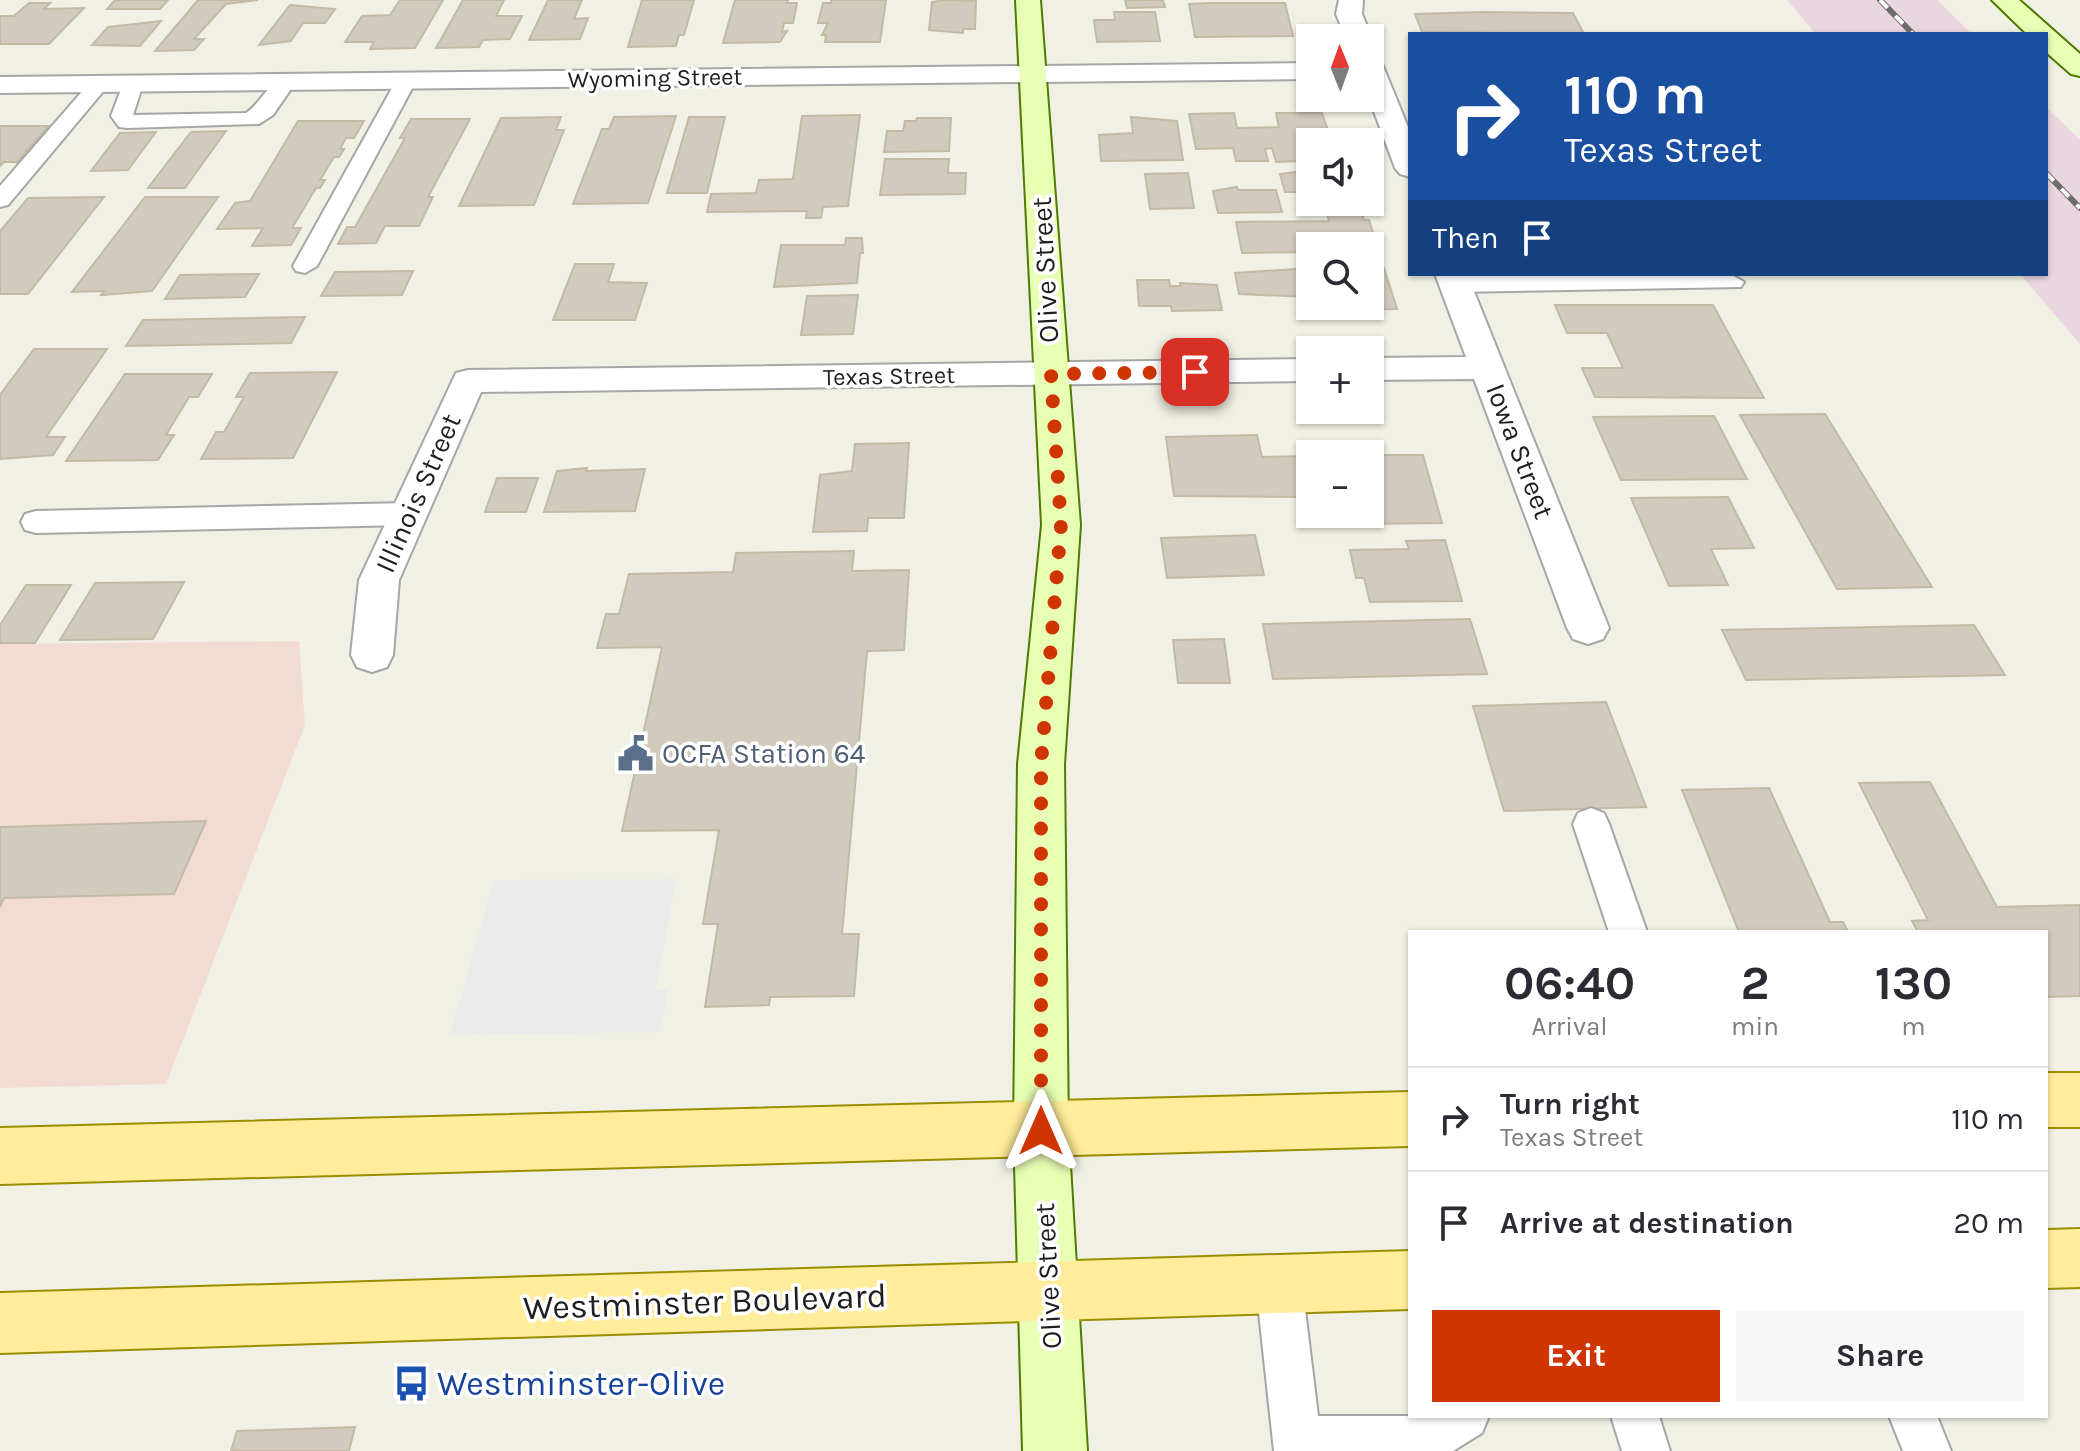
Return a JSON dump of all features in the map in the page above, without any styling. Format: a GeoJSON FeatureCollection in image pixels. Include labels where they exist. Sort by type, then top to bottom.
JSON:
{"type":"FeatureCollection","features":[{"type":"Feature","properties":{"kind":"main road"},"geometry":{"type":"LineString","coordinates":[[2048,1100],[2080,1100]]}},
{"type":"Feature","properties":{"kind":"main road"},"geometry":{"type":"LineString","coordinates":[[0,1156],[1408,1119]]}},
{"type":"Feature","properties":{"kind":"main road"},"geometry":{"type":"LineString","coordinates":[[2048,1259],[2080,1258]]}},
{"type":"Feature","properties":{"kind":"main road","name":"Westminster Boulevard"},"geometry":{"type":"LineString","coordinates":[[0,1323],[1408,1280]]}},
{"type":"Feature","properties":{"kind":"street","name":"Olive Street"},"geometry":{"type":"LineString","coordinates":[[1028,0],[1061,525],[1041,764],[1041,1131],[1055,1451]]}},
{"type":"Feature","properties":{"kind":"street"},"geometry":{"type":"LineString","coordinates":[[1351,0],[1349,14],[1353,24]]}},
{"type":"Feature","properties":{"kind":"street"},"geometry":{"type":"LineString","coordinates":[[2004,0],[2040,32]]}},
{"type":"Feature","properties":{"kind":"street"},"geometry":{"type":"LineString","coordinates":[[2048,39],[2077,62]]}},
{"type":"Feature","properties":{"kind":"street","name":"Wyoming Street"},"geometry":{"type":"LineString","coordinates":[[0,85],[1296,71]]}},
{"type":"Feature","properties":{"kind":"street"},"geometry":{"type":"LineString","coordinates":[[1384,102],[1408,163]]}},
{"type":"Feature","properties":{"kind":"street","name":"Iowa Street"},"geometry":{"type":"LineString","coordinates":[[1453,279],[1588,628]]}},
{"type":"Feature","properties":{"kind":"street"},"geometry":{"type":"LineString","coordinates":[[1384,369],[1487,368]]}},
{"type":"Feature","properties":{"kind":"street","name":"Texas Street"},"geometry":{"type":"LineString","coordinates":[[468,381],[1296,370]]}},
{"type":"Feature","properties":{"kind":"street","name":"Illinois Street"},"geometry":{"type":"LineString","coordinates":[[372,655],[379,580],[468,381]]}},
{"type":"Feature","properties":{"kind":"lane"},"geometry":{"type":"LineString","coordinates":[[305,266],[406,81]]}},
{"type":"Feature","properties":{"kind":"lane"},"geometry":{"type":"LineString","coordinates":[[133,84],[122,116],[127,122],[251,119],[265,110],[286,82]]}},
{"type":"Feature","properties":{"kind":"lane"},"geometry":{"type":"LineString","coordinates":[[0,200],[99,84]]}},
{"type":"Feature","properties":{"kind":"lane"},"geometry":{"type":"LineString","coordinates":[[1453,279],[1732,282]]}},
{"type":"Feature","properties":{"kind":"lane"},"geometry":{"type":"LineString","coordinates":[[36,522],[408,514]]}},
{"type":"Feature","properties":{"kind":"lane"},"geometry":{"type":"LineString","coordinates":[[1591,824],[1627,930]]}},
{"type":"Feature","properties":{"kind":"lane"},"geometry":{"type":"LineString","coordinates":[[1279,1285],[1298,1446],[1431,1437],[1462,1418]]}},
{"type":"Feature","properties":{"kind":"lane"},"geometry":{"type":"LineString","coordinates":[[1636,1418],[1646,1451]]}},
{"type":"Feature","properties":{"kind":"lane"},"geometry":{"type":"LineString","coordinates":[[1914,1418],[1927,1451]]}},
{"type":"Feature","properties":{"kind":"shaded area"},"geometry":{"type":"Polygon","coordinates":[[[1787,0],[1937,0],[1970,32],[1814,32],[1787,0]]]}},
{"type":"Feature","properties":{"kind":"shaded area"},"geometry":{"type":"Polygon","coordinates":[[[2048,109],[2080,140],[2080,344],[2022,276],[2048,276],[2048,109]]]}},
{"type":"Feature","properties":{"kind":"shaded area"},"geometry":{"type":"Polygon","coordinates":[[[299,641],[305,725],[166,1084],[0,1088],[0,644],[299,641]]]}},
{"type":"Feature","properties":{"kind":"shaded area"},"geometry":{"type":"Polygon","coordinates":[[[676,879],[656,989],[668,990],[660,1032],[450,1035],[494,880],[676,879]]]}},
{"type":"Feature","properties":{"kind":"building"},"geometry":{"type":"Polygon","coordinates":[[[115,0],[168,0],[160,9],[107,9],[115,0]]]}},
{"type":"Feature","properties":{"kind":"building"},"geometry":{"type":"Polygon","coordinates":[[[198,0],[258,0],[226,4],[194,39],[204,39],[194,50],[155,51],[198,0]]]}},
{"type":"Feature","properties":{"kind":"building"},"geometry":{"type":"Polygon","coordinates":[[[400,0],[443,0],[415,48],[370,49],[374,42],[345,42],[362,16],[390,15],[400,0]]]}},
{"type":"Feature","properties":{"kind":"building"},"geometry":{"type":"Polygon","coordinates":[[[463,0],[504,0],[496,16],[522,16],[510,39],[483,40],[479,47],[436,48],[463,0]]]}},
{"type":"Feature","properties":{"kind":"building"},"geometry":{"type":"Polygon","coordinates":[[[548,0],[582,0],[574,19],[588,18],[580,39],[529,40],[548,0]]]}},
{"type":"Feature","properties":{"kind":"building"},"geometry":{"type":"Polygon","coordinates":[[[642,0],[694,0],[684,35],[679,35],[676,46],[628,47],[642,0]]]}},
{"type":"Feature","properties":{"kind":"building"},"geometry":{"type":"Polygon","coordinates":[[[735,0],[788,0],[787,3],[797,3],[793,23],[784,23],[782,32],[787,31],[780,42],[723,43],[735,0]]]}},
{"type":"Feature","properties":{"kind":"building"},"geometry":{"type":"Polygon","coordinates":[[[831,0],[886,0],[880,42],[825,42],[826,35],[822,35],[828,23],[818,23],[823,3],[831,3],[831,0]]]}},
{"type":"Feature","properties":{"kind":"building"},"geometry":{"type":"Polygon","coordinates":[[[1125,0],[1163,0],[1165,7],[1127,8],[1125,0]]]}},
{"type":"Feature","properties":{"kind":"building"},"geometry":{"type":"Polygon","coordinates":[[[976,1],[975,29],[963,29],[963,33],[929,30],[932,2],[976,1]]]}},
{"type":"Feature","properties":{"kind":"building"},"geometry":{"type":"Polygon","coordinates":[[[29,3],[50,3],[44,9],[84,8],[49,44],[0,44],[0,16],[14,16],[29,3]]]}},
{"type":"Feature","properties":{"kind":"building"},"geometry":{"type":"Polygon","coordinates":[[[1285,3],[1293,36],[1195,37],[1189,4],[1285,3]]]}},
{"type":"Feature","properties":{"kind":"building"},"geometry":{"type":"Polygon","coordinates":[[[290,5],[335,9],[325,23],[303,23],[291,41],[259,45],[290,5]]]}},
{"type":"Feature","properties":{"kind":"building"},"geometry":{"type":"Polygon","coordinates":[[[1114,12],[1155,12],[1160,41],[1097,42],[1094,20],[1115,20],[1114,12]]]}},
{"type":"Feature","properties":{"kind":"building"},"geometry":{"type":"Polygon","coordinates":[[[1573,13],[1583,32],[1422,32],[1415,14],[1573,13]]]}},
{"type":"Feature","properties":{"kind":"building"},"geometry":{"type":"Polygon","coordinates":[[[161,21],[140,46],[92,45],[108,27],[161,21]]]}},
{"type":"Feature","properties":{"kind":"building"},"geometry":{"type":"Polygon","coordinates":[[[1234,113],[1237,128],[1279,127],[1276,113],[1322,113],[1327,128],[1296,128],[1296,161],[1276,162],[1272,148],[1265,149],[1268,161],[1236,161],[1233,148],[1196,149],[1189,114],[1234,113]]]}},
{"type":"Feature","properties":{"kind":"building"},"geometry":{"type":"Polygon","coordinates":[[[860,115],[848,206],[823,207],[821,218],[806,218],[807,211],[707,212],[711,194],[756,193],[759,180],[793,179],[802,116],[860,115]]]}},
{"type":"Feature","properties":{"kind":"building"},"geometry":{"type":"Polygon","coordinates":[[[676,116],[648,203],[573,204],[602,129],[609,129],[614,117],[676,116]]]}},
{"type":"Feature","properties":{"kind":"building"},"geometry":{"type":"Polygon","coordinates":[[[561,117],[556,130],[564,130],[534,205],[459,206],[501,118],[561,117]]]}},
{"type":"Feature","properties":{"kind":"building"},"geometry":{"type":"Polygon","coordinates":[[[689,117],[725,117],[707,193],[667,193],[689,117]]]}},
{"type":"Feature","properties":{"kind":"building"},"geometry":{"type":"Polygon","coordinates":[[[1131,117],[1177,121],[1183,160],[1101,161],[1099,135],[1133,133],[1131,117]]]}},
{"type":"Feature","properties":{"kind":"building"},"geometry":{"type":"Polygon","coordinates":[[[917,118],[951,118],[949,151],[884,152],[887,131],[903,131],[905,121],[916,121],[917,118]]]}},
{"type":"Feature","properties":{"kind":"building"},"geometry":{"type":"Polygon","coordinates":[[[411,119],[470,119],[428,197],[433,197],[419,226],[385,226],[376,243],[338,244],[347,227],[355,227],[405,138],[400,138],[411,119]]]}},
{"type":"Feature","properties":{"kind":"building"},"geometry":{"type":"Polygon","coordinates":[[[298,121],[364,121],[354,138],[346,138],[340,149],[344,149],[339,157],[334,157],[320,180],[325,180],[320,188],[316,188],[292,228],[301,228],[291,245],[252,246],[263,228],[217,229],[235,203],[250,201],[298,121]]]}},
{"type":"Feature","properties":{"kind":"building"},"geometry":{"type":"Polygon","coordinates":[[[0,126],[49,126],[17,162],[4,162],[0,166],[0,126]]]}},
{"type":"Feature","properties":{"kind":"building"},"geometry":{"type":"Polygon","coordinates":[[[226,131],[185,188],[148,188],[191,132],[226,131]]]}},
{"type":"Feature","properties":{"kind":"building"},"geometry":{"type":"Polygon","coordinates":[[[156,132],[128,170],[91,171],[120,133],[156,132]]]}},
{"type":"Feature","properties":{"kind":"building"},"geometry":{"type":"Polygon","coordinates":[[[885,159],[949,159],[948,173],[966,173],[965,194],[880,195],[885,159]]]}},
{"type":"Feature","properties":{"kind":"building"},"geometry":{"type":"Polygon","coordinates":[[[1296,172],[1296,192],[1285,192],[1280,174],[1296,172]]]}},
{"type":"Feature","properties":{"kind":"building"},"geometry":{"type":"Polygon","coordinates":[[[1188,173],[1194,208],[1150,209],[1145,174],[1188,173]]]}},
{"type":"Feature","properties":{"kind":"building"},"geometry":{"type":"Polygon","coordinates":[[[1237,187],[1238,190],[1276,190],[1282,212],[1218,213],[1213,191],[1237,187]]]}},
{"type":"Feature","properties":{"kind":"building"},"geometry":{"type":"Polygon","coordinates":[[[104,197],[28,294],[0,294],[0,231],[28,198],[104,197]]]}},
{"type":"Feature","properties":{"kind":"building"},"geometry":{"type":"Polygon","coordinates":[[[145,197],[218,197],[152,291],[101,295],[104,291],[72,292],[145,197]]]}},
{"type":"Feature","properties":{"kind":"building"},"geometry":{"type":"Polygon","coordinates":[[[1328,216],[1363,216],[1364,220],[1369,220],[1373,232],[1296,232],[1296,252],[1242,253],[1236,222],[1329,221],[1328,216]]]}},
{"type":"Feature","properties":{"kind":"building"},"geometry":{"type":"Polygon","coordinates":[[[846,238],[862,238],[863,253],[860,253],[857,283],[774,287],[781,245],[845,245],[846,238]]]}},
{"type":"Feature","properties":{"kind":"building"},"geometry":{"type":"Polygon","coordinates":[[[575,264],[614,264],[608,282],[647,283],[635,320],[553,320],[575,264]]]}},
{"type":"Feature","properties":{"kind":"building"},"geometry":{"type":"Polygon","coordinates":[[[1384,268],[1397,309],[1384,309],[1384,268]]]}},
{"type":"Feature","properties":{"kind":"building"},"geometry":{"type":"Polygon","coordinates":[[[1296,269],[1296,296],[1239,294],[1235,273],[1296,269]]]}},
{"type":"Feature","properties":{"kind":"building"},"geometry":{"type":"Polygon","coordinates":[[[413,271],[402,295],[321,296],[335,272],[413,271]]]}},
{"type":"Feature","properties":{"kind":"building"},"geometry":{"type":"Polygon","coordinates":[[[259,274],[245,297],[165,299],[180,275],[259,274]]]}},
{"type":"Feature","properties":{"kind":"building"},"geometry":{"type":"Polygon","coordinates":[[[1137,280],[1169,280],[1170,286],[1180,286],[1180,283],[1217,285],[1222,310],[1172,311],[1171,306],[1139,306],[1137,280]]]}},
{"type":"Feature","properties":{"kind":"building"},"geometry":{"type":"Polygon","coordinates":[[[858,295],[853,334],[801,335],[807,296],[858,295]]]}},
{"type":"Feature","properties":{"kind":"building"},"geometry":{"type":"Polygon","coordinates":[[[1555,305],[1713,305],[1764,398],[1595,397],[1582,368],[1623,368],[1607,333],[1567,333],[1555,305]]]}},
{"type":"Feature","properties":{"kind":"building"},"geometry":{"type":"Polygon","coordinates":[[[305,317],[291,343],[126,346],[143,320],[305,317]]]}},
{"type":"Feature","properties":{"kind":"building"},"geometry":{"type":"Polygon","coordinates":[[[34,349],[107,349],[46,437],[65,437],[53,455],[0,459],[0,395],[34,349]]]}},
{"type":"Feature","properties":{"kind":"building"},"geometry":{"type":"Polygon","coordinates":[[[337,372],[293,458],[201,459],[216,432],[224,432],[244,397],[236,397],[250,373],[337,372]]]}},
{"type":"Feature","properties":{"kind":"building"},"geometry":{"type":"Polygon","coordinates":[[[125,374],[212,374],[198,397],[189,397],[166,435],[174,435],[158,460],[66,461],[125,374]]]}},
{"type":"Feature","properties":{"kind":"building"},"geometry":{"type":"Polygon","coordinates":[[[1825,414],[1932,587],[1837,589],[1740,415],[1825,414]]]}},
{"type":"Feature","properties":{"kind":"building"},"geometry":{"type":"Polygon","coordinates":[[[1714,416],[1747,479],[1621,480],[1593,417],[1714,416]]]}},
{"type":"Feature","properties":{"kind":"building"},"geometry":{"type":"Polygon","coordinates":[[[1257,435],[1262,457],[1296,456],[1296,497],[1174,496],[1166,437],[1257,435]]]}},
{"type":"Feature","properties":{"kind":"building"},"geometry":{"type":"Polygon","coordinates":[[[909,443],[904,518],[868,518],[867,531],[813,532],[820,475],[852,471],[855,444],[909,443]]]}},
{"type":"Feature","properties":{"kind":"building"},"geometry":{"type":"Polygon","coordinates":[[[1384,455],[1423,455],[1442,523],[1384,524],[1384,455]]]}},
{"type":"Feature","properties":{"kind":"building"},"geometry":{"type":"Polygon","coordinates":[[[587,468],[586,471],[645,469],[635,511],[544,512],[557,471],[587,468]]]}},
{"type":"Feature","properties":{"kind":"building"},"geometry":{"type":"Polygon","coordinates":[[[497,478],[538,478],[526,512],[485,512],[497,478]]]}},
{"type":"Feature","properties":{"kind":"building"},"geometry":{"type":"Polygon","coordinates":[[[1728,497],[1754,548],[1711,549],[1728,585],[1669,586],[1631,498],[1728,497]]]}},
{"type":"Feature","properties":{"kind":"building"},"geometry":{"type":"Polygon","coordinates":[[[1255,535],[1264,575],[1167,578],[1161,538],[1255,535]]]}},
{"type":"Feature","properties":{"kind":"building"},"geometry":{"type":"Polygon","coordinates":[[[1445,540],[1462,601],[1370,602],[1364,578],[1356,578],[1350,550],[1409,549],[1406,541],[1445,540]]]}},
{"type":"Feature","properties":{"kind":"building"},"geometry":{"type":"Polygon","coordinates":[[[854,551],[852,571],[909,570],[904,650],[867,651],[842,934],[859,934],[854,996],[770,997],[769,1005],[705,1007],[718,924],[703,924],[719,830],[622,831],[662,647],[597,648],[606,614],[619,614],[629,574],[733,572],[736,553],[854,551]]]}},
{"type":"Feature","properties":{"kind":"building"},"geometry":{"type":"Polygon","coordinates":[[[184,582],[153,639],[60,640],[95,583],[184,582]]]}},
{"type":"Feature","properties":{"kind":"building"},"geometry":{"type":"Polygon","coordinates":[[[26,585],[71,585],[35,643],[0,643],[0,625],[26,585]]]}},
{"type":"Feature","properties":{"kind":"building"},"geometry":{"type":"Polygon","coordinates":[[[1470,619],[1487,674],[1273,679],[1263,624],[1470,619]]]}},
{"type":"Feature","properties":{"kind":"building"},"geometry":{"type":"Polygon","coordinates":[[[1974,625],[2005,675],[1746,680],[1722,630],[1974,625]]]}},
{"type":"Feature","properties":{"kind":"building"},"geometry":{"type":"Polygon","coordinates":[[[1224,639],[1230,683],[1178,683],[1173,640],[1224,639]]]}},
{"type":"Feature","properties":{"kind":"building"},"geometry":{"type":"Polygon","coordinates":[[[1606,702],[1646,807],[1504,811],[1473,706],[1606,702]]]}},
{"type":"Feature","properties":{"kind":"building"},"geometry":{"type":"Polygon","coordinates":[[[1930,782],[1997,907],[2080,905],[2080,996],[2048,997],[2048,930],[1917,930],[1912,921],[1928,920],[1859,783],[1930,782]]]}},
{"type":"Feature","properties":{"kind":"building"},"geometry":{"type":"Polygon","coordinates":[[[1769,788],[1830,922],[1843,922],[1847,930],[1738,930],[1682,790],[1769,788]]]}},
{"type":"Feature","properties":{"kind":"building"},"geometry":{"type":"Polygon","coordinates":[[[206,821],[174,894],[4,898],[0,907],[0,827],[206,821]]]}},
{"type":"Feature","properties":{"kind":"building"},"geometry":{"type":"Polygon","coordinates":[[[355,1427],[349,1451],[231,1451],[237,1431],[355,1427]]]}},
{"type":"Feature","properties":{"kind":"railway"},"geometry":{"type":"LineString","coordinates":[[1880,0],[1911,32]]}},
{"type":"Feature","properties":{"kind":"railway"},"geometry":{"type":"LineString","coordinates":[[2048,175],[2080,208]]}},
{"type":"Feature","properties":{"kind":"place","name":"OCFA Station 64"},"geometry":{"type":"Point","coordinates":[636,753]}},
{"type":"Feature","properties":{"kind":"place","name":"Westminster-Olive"},"geometry":{"type":"Point","coordinates":[411,1384]}},
{"type":"Feature","properties":{"kind":"route"},"geometry":{"type":"LineString","coordinates":[[1041,1131],[1041,764],[1061,525],[1051,374],[1195,372]]}}]}
